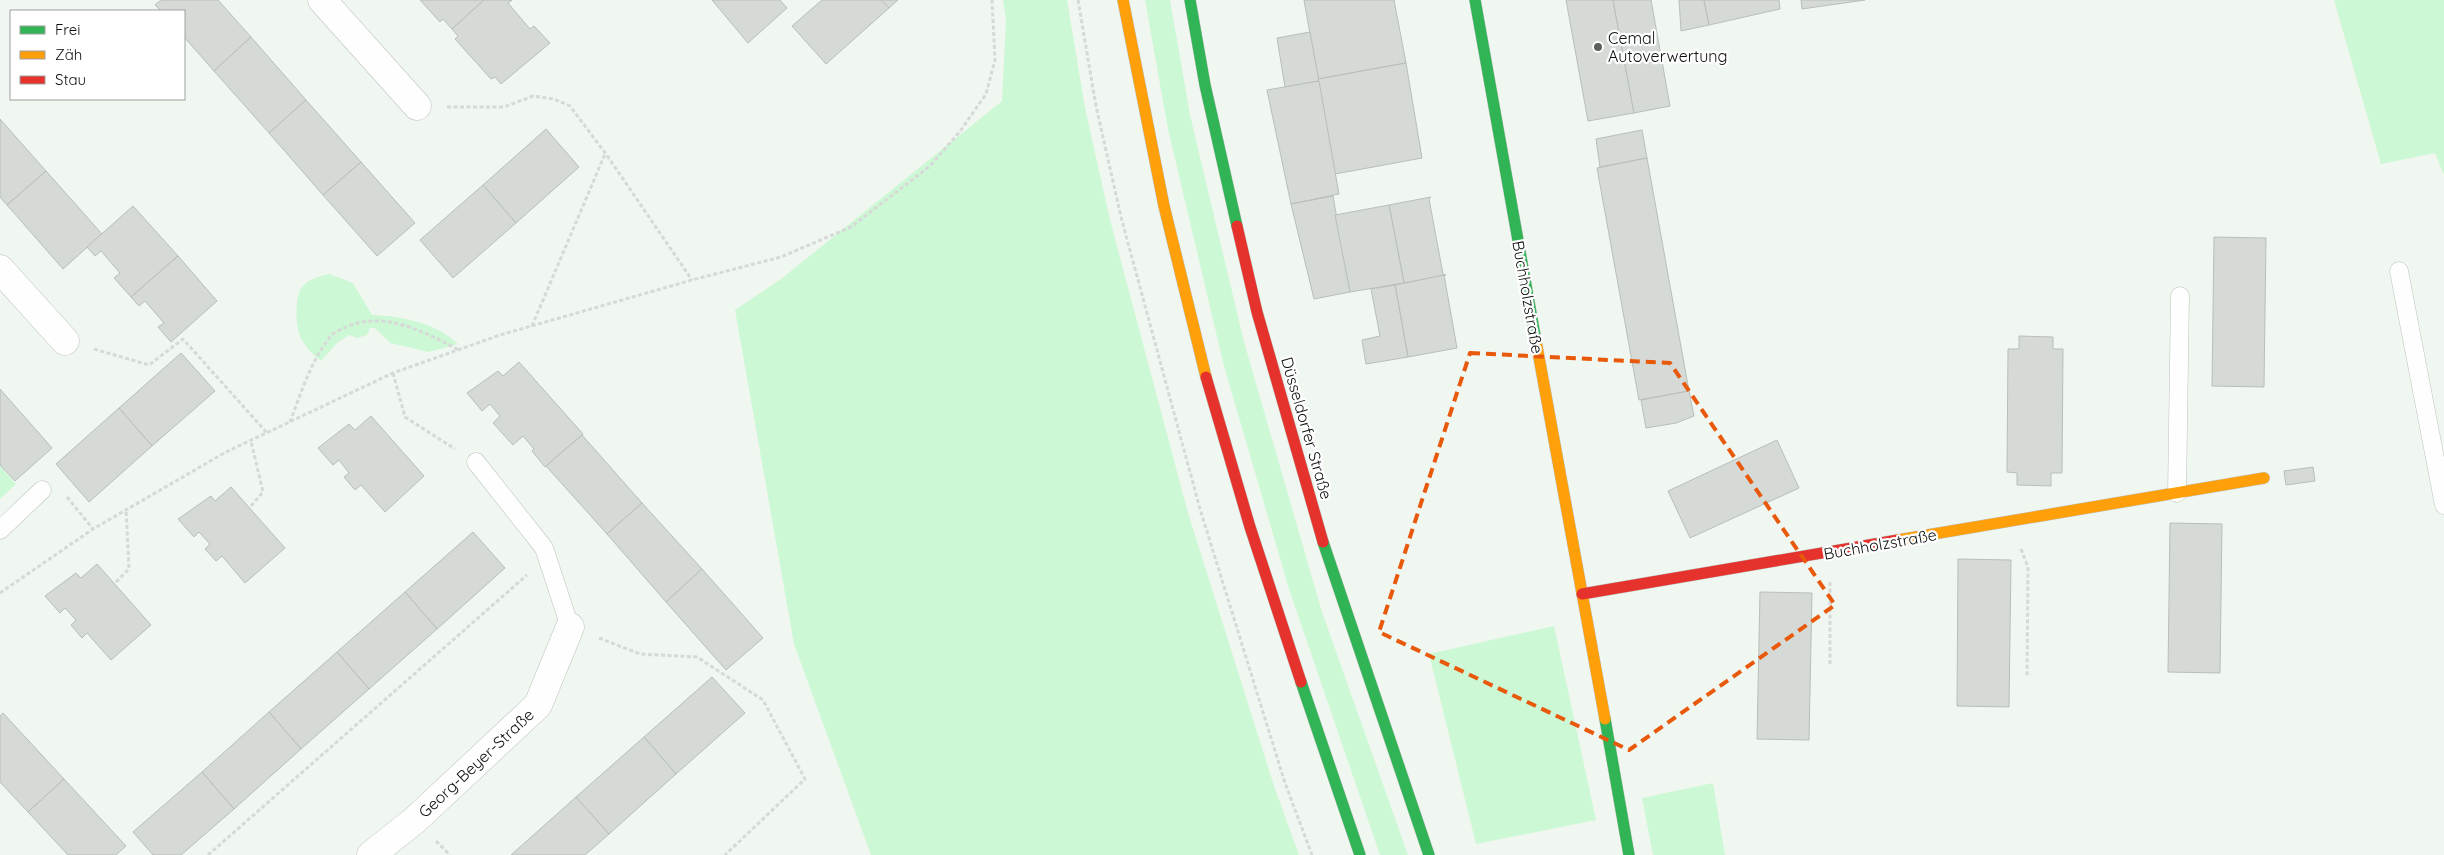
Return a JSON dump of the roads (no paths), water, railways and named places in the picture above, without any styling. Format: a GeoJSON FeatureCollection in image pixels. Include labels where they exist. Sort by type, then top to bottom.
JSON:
{"type":"FeatureCollection","features":[{"type":"Feature","properties":{"kind":"main road"},"geometry":{"type":"LineString","coordinates":[[1123,0],[1140,99],[1193,328],[1267,582],[1360,855]]}},
{"type":"Feature","properties":{"kind":"main road","name":"Düsseldorfer Straße"},"geometry":{"type":"LineString","coordinates":[[1190,0],[1205,86],[1257,312],[1329,563],[1429,855]]}},
{"type":"Feature","properties":{"kind":"main road","name":"Buchholzstraße"},"geometry":{"type":"LineString","coordinates":[[1474,0],[1629,855]]}},
{"type":"Feature","properties":{"kind":"main road","name":"Buchholzstraße"},"geometry":{"type":"LineString","coordinates":[[1582,594],[2264,478]]}},
{"type":"Feature","properties":{"kind":"street"},"geometry":{"type":"LineString","coordinates":[[322,0],[417,106]]}},
{"type":"Feature","properties":{"kind":"street"},"geometry":{"type":"LineString","coordinates":[[0,269],[65,341]]}},
{"type":"Feature","properties":{"kind":"street","name":"Georg-Beyer-Straße"},"geometry":{"type":"LineString","coordinates":[[371,855],[415,820],[538,705],[570,627]]}},
{"type":"Feature","properties":{"kind":"lane"},"geometry":{"type":"LineString","coordinates":[[2399,271],[2444,505]]}},
{"type":"Feature","properties":{"kind":"lane"},"geometry":{"type":"LineString","coordinates":[[2177,493],[2180,296]]}},
{"type":"Feature","properties":{"kind":"lane"},"geometry":{"type":"LineString","coordinates":[[476,462],[544,548],[570,627]]}},
{"type":"Feature","properties":{"kind":"lane"},"geometry":{"type":"LineString","coordinates":[[0,530],[42,490]]}},
{"type":"Feature","properties":{"kind":"place","name":"Cemal Autoverwertung"},"geometry":{"type":"Point","coordinates":[1598,47]}}]}
